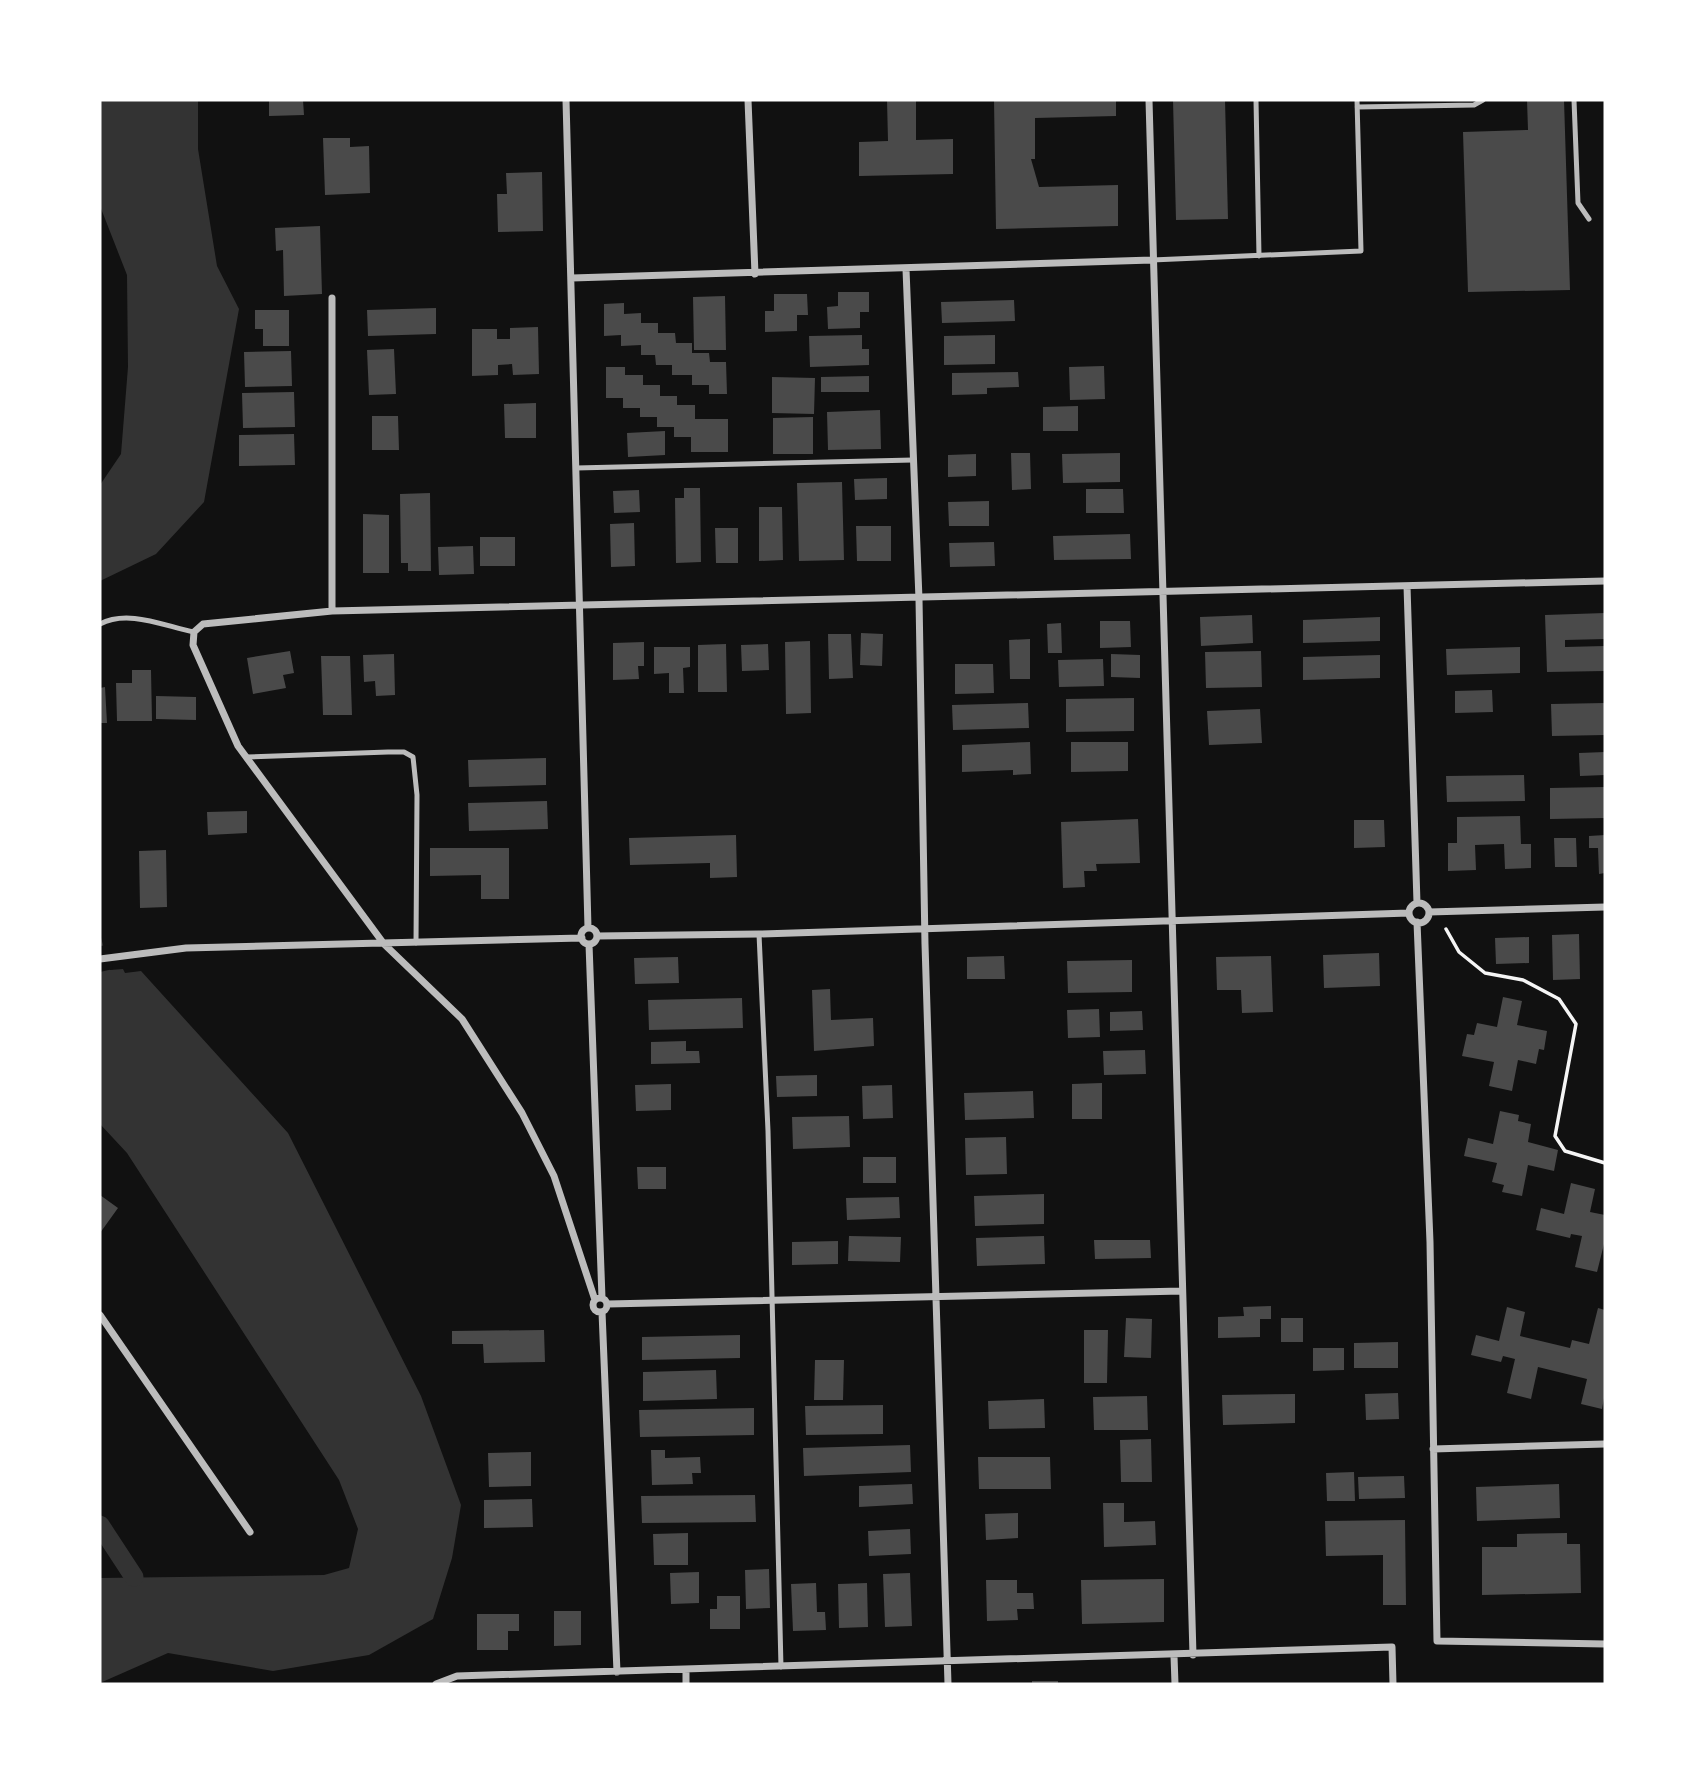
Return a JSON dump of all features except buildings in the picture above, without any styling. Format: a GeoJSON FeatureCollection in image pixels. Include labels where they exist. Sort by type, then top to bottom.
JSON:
{"type":"FeatureCollection","features":[{"type":"Feature","properties":{"kind":"street"},"geometry":{"type":"LineString","coordinates":[[566,100],[588,928],[582,938]]}},
{"type":"Feature","properties":{"kind":"street"},"geometry":{"type":"LineString","coordinates":[[748,100],[755,274]]}},
{"type":"Feature","properties":{"kind":"street"},"geometry":{"type":"LineString","coordinates":[[1149,100],[1193,1655]]}},
{"type":"Feature","properties":{"kind":"street"},"geometry":{"type":"LineString","coordinates":[[572,278],[1152,260]]}},
{"type":"Feature","properties":{"kind":"street"},"geometry":{"type":"LineString","coordinates":[[906,269],[919,599],[934,1298],[948,1684]]}},
{"type":"Feature","properties":{"kind":"street"},"geometry":{"type":"LineString","coordinates":[[332,298],[332,611]]}},
{"type":"Feature","properties":{"kind":"street"},"geometry":{"type":"LineString","coordinates":[[601,1301],[554,1176],[522,1113],[462,1019],[384,944],[230,733],[193,645],[194,632],[203,624],[332,611],[1605,581]]}},
{"type":"Feature","properties":{"kind":"street"},"geometry":{"type":"LineString","coordinates":[[597,936],[1171,923],[1409,913],[1417,903],[1407,586]]}},
{"type":"Feature","properties":{"kind":"street"},"geometry":{"type":"LineString","coordinates":[[1417,903],[1423,904],[1429,912]]}},
{"type":"Feature","properties":{"kind":"street"},"geometry":{"type":"LineString","coordinates":[[1429,912],[1605,907]]}},
{"type":"Feature","properties":{"kind":"street"},"geometry":{"type":"LineString","coordinates":[[1417,922],[1426,920],[1429,912]]}},
{"type":"Feature","properties":{"kind":"street"},"geometry":{"type":"LineString","coordinates":[[1409,913],[1417,922],[1430,1242],[1437,1641],[1605,1644]]}},
{"type":"Feature","properties":{"kind":"street"},"geometry":{"type":"LineString","coordinates":[[588,928],[593,929],[597,936],[596,941],[589,944]]}},
{"type":"Feature","properties":{"kind":"street"},"geometry":{"type":"LineString","coordinates":[[100,959],[186,948],[582,938],[589,944],[617,1672]]}},
{"type":"Feature","properties":{"kind":"street"},"geometry":{"type":"LineString","coordinates":[[602,1312],[594,1309],[601,1301],[770,1302],[1182,1291]]}},
{"type":"Feature","properties":{"kind":"street"},"geometry":{"type":"LineString","coordinates":[[100,1315],[250,1532]]}},
{"type":"Feature","properties":{"kind":"street"},"geometry":{"type":"LineString","coordinates":[[1433,1450],[1605,1444]]}},
{"type":"Feature","properties":{"kind":"street"},"geometry":{"type":"LineString","coordinates":[[436,1684],[457,1676],[1174,1656],[1392,1647],[1393,1684]]}},
{"type":"Feature","properties":{"kind":"street"},"geometry":{"type":"LineString","coordinates":[[1174,1656],[1175,1684]]}},
{"type":"Feature","properties":{"kind":"street"},"geometry":{"type":"LineString","coordinates":[[686,1670],[686,1684]]}},
{"type":"Feature","properties":{"kind":"lane"},"geometry":{"type":"LineString","coordinates":[[1256,100],[1259,256]]}},
{"type":"Feature","properties":{"kind":"lane"},"geometry":{"type":"LineString","coordinates":[[1152,260],[1361,251],[1357,100]]}},
{"type":"Feature","properties":{"kind":"lane"},"geometry":{"type":"LineString","coordinates":[[1357,107],[1474,105],[1483,100]]}},
{"type":"Feature","properties":{"kind":"lane"},"geometry":{"type":"LineString","coordinates":[[1574,100],[1578,203],[1589,219]]}},
{"type":"Feature","properties":{"kind":"lane"},"geometry":{"type":"LineString","coordinates":[[576,468],[914,460]]}},
{"type":"Feature","properties":{"kind":"lane"},"geometry":{"type":"LineString","coordinates":[[100,624],[128,617],[194,632]]}},
{"type":"Feature","properties":{"kind":"lane"},"geometry":{"type":"LineString","coordinates":[[247,757],[388,752],[404,752],[413,757],[417,795],[416,943]]}},
{"type":"Feature","properties":{"kind":"lane"},"geometry":{"type":"LineString","coordinates":[[759,934],[768,1131],[770,1302],[781,1667]]}},
{"type":"Feature","properties":{"kind":"path"},"geometry":{"type":"LineString","coordinates":[[1446,929],[1459,953],[1485,973],[1523,980],[1559,999],[1576,1024],[1555,1136],[1560,1149],[1605,1163]]}},
{"type":"Feature","properties":{"kind":"shaded area"},"geometry":{"type":"Polygon","coordinates":[[[100,100],[198,100],[198,149],[217,266],[239,309],[204,502],[156,554],[100,581],[100,485],[121,454],[128,367],[127,275],[100,206],[100,100]]]}},
{"type":"Feature","properties":{"kind":"shaded area"},"geometry":{"type":"Polygon","coordinates":[[[100,934],[110,970],[123,969],[125,973],[141,971],[288,1133],[421,1396],[461,1505],[452,1558],[433,1619],[369,1655],[273,1671],[168,1653],[100,1683],[100,1578],[324,1575],[349,1568],[358,1529],[339,1480],[127,1153],[100,1124],[100,934]]]}},
{"type":"Feature","properties":{"kind":"pier"},"geometry":{"type":"Polygon","coordinates":[[[109,945],[113,969],[100,972],[100,946],[109,945]]]}},
{"type":"Feature","properties":{"kind":"waterway"},"geometry":{"type":"LineString","coordinates":[[100,1525],[134,1577]]}}]}
